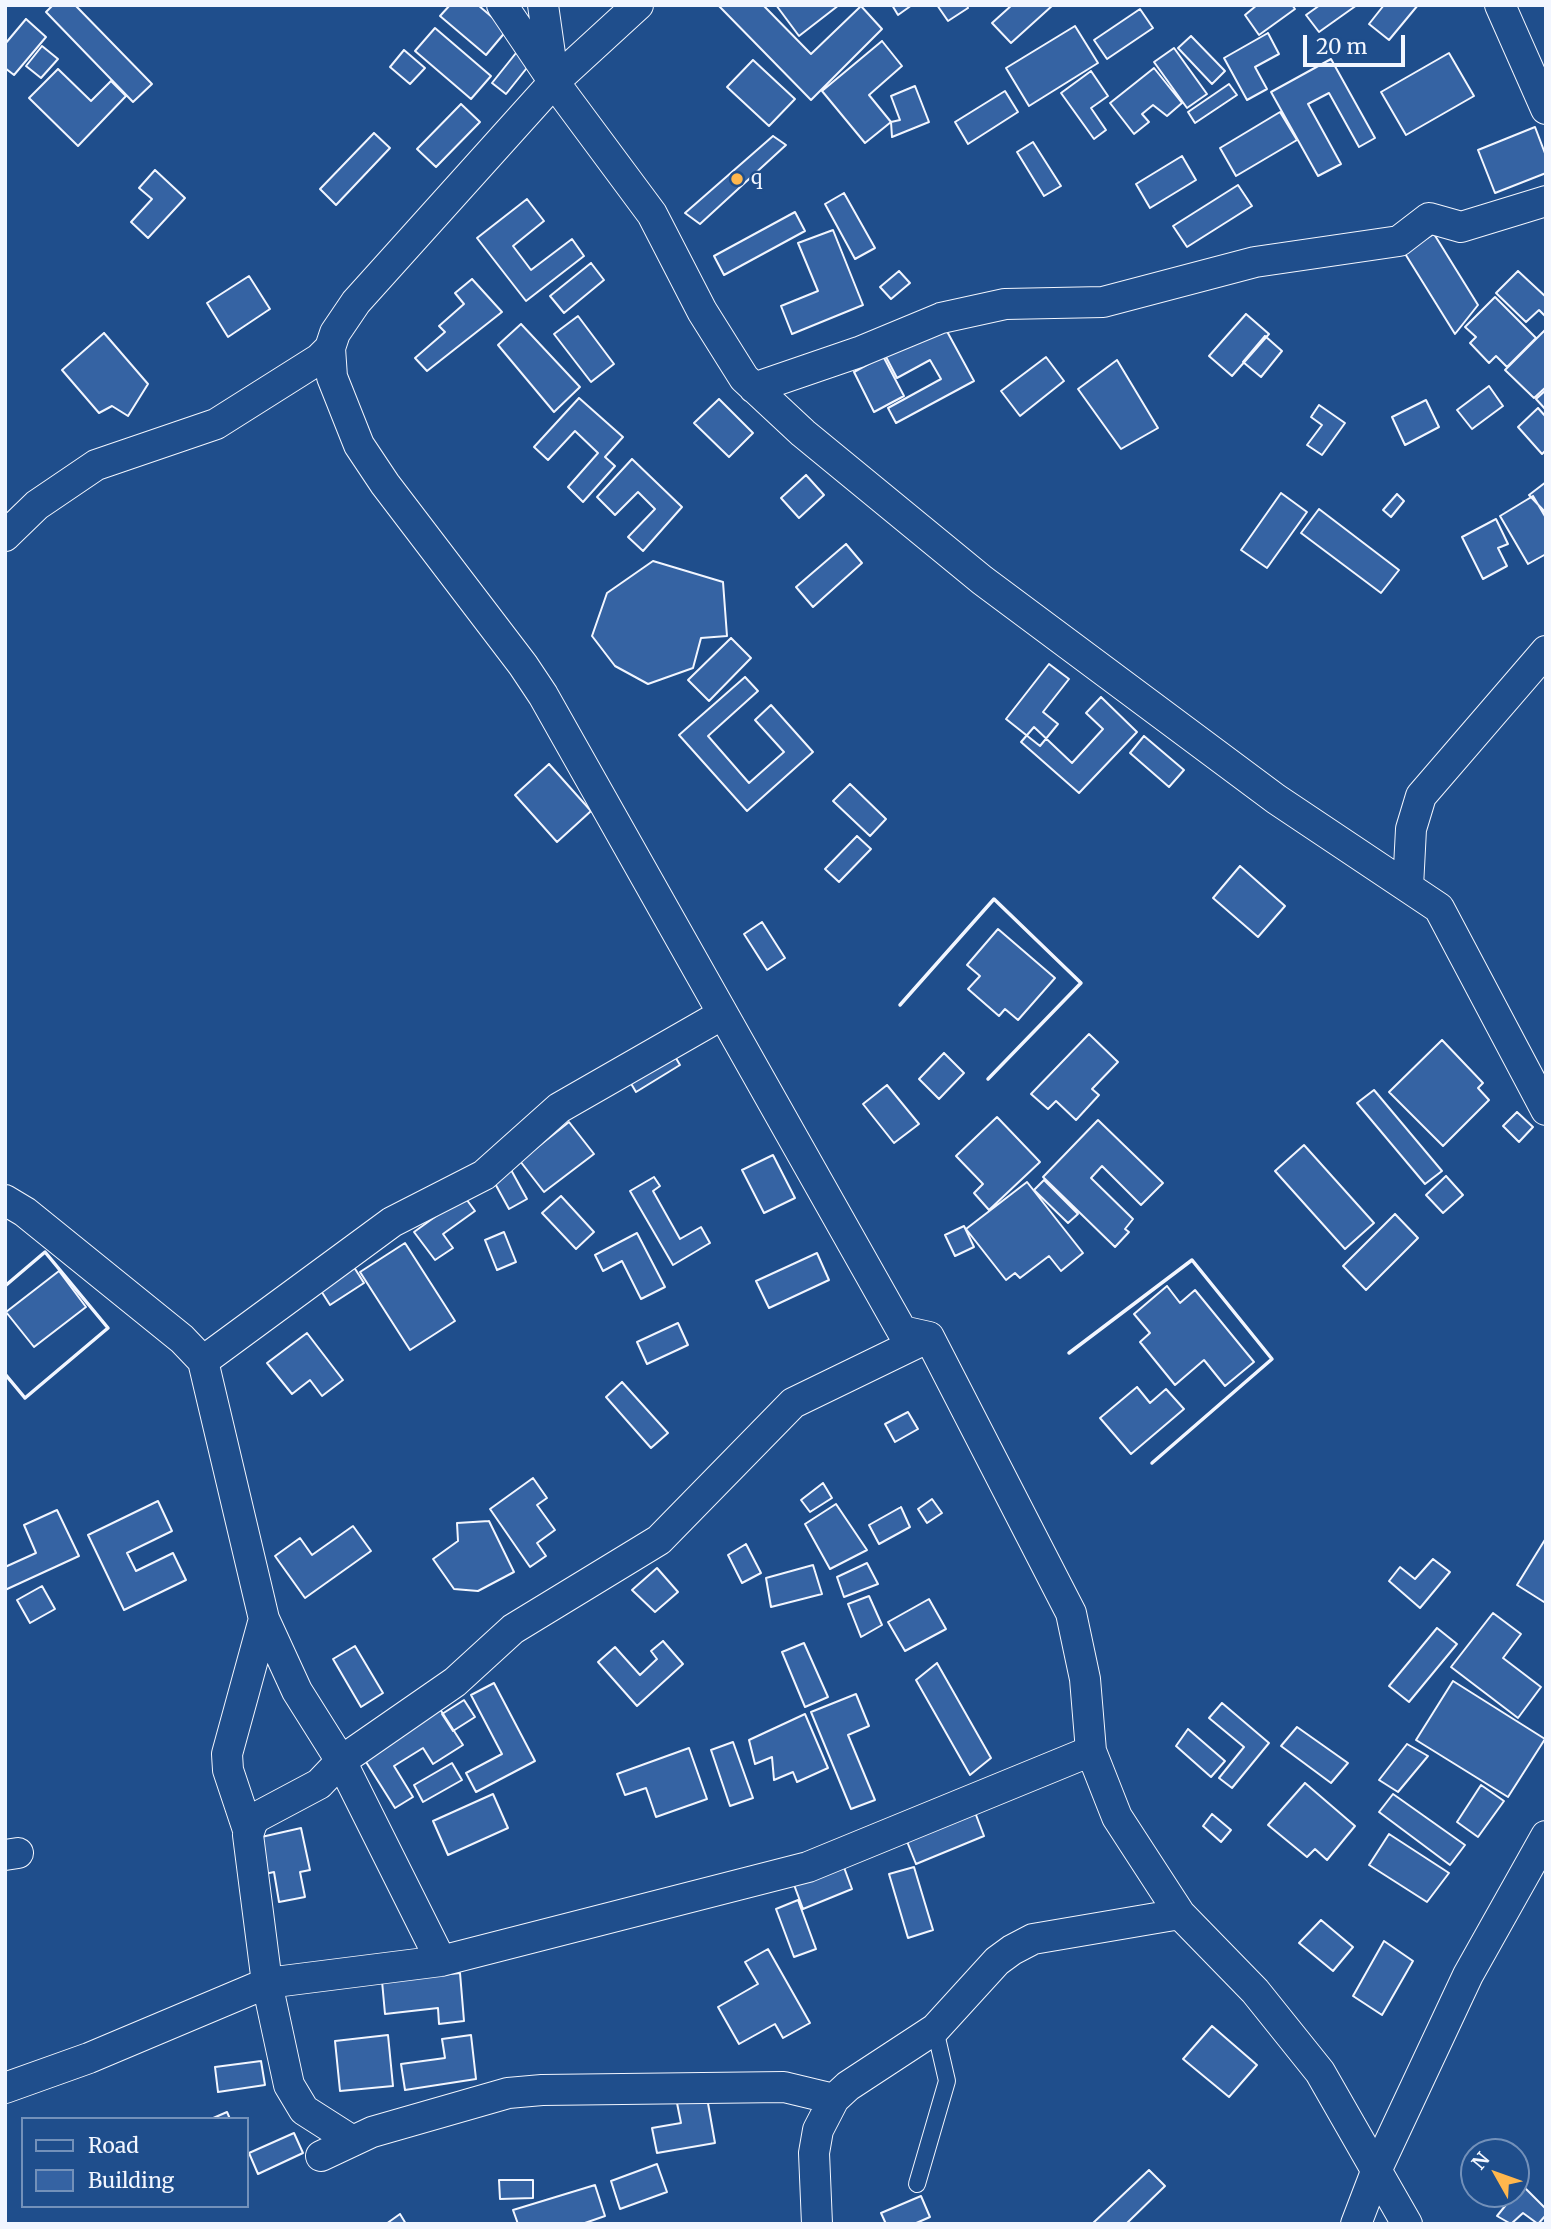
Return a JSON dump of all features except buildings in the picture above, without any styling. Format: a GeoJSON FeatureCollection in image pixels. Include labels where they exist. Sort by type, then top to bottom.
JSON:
{"type":"FeatureCollection","features":[{"type":"Feature","properties":{"kind":"street"},"geometry":{"type":"LineString","coordinates":[[502,5],[554,82],[652,214],[702,312],[744,378],[803,433],[982,580],[1276,799],[1439,908],[1546,1110]]}},
{"type":"Feature","properties":{"kind":"street"},"geometry":{"type":"LineString","coordinates":[[543,5],[554,82]]}},
{"type":"Feature","properties":{"kind":"street"},"geometry":{"type":"LineString","coordinates":[[638,5],[554,82],[356,302],[335,333],[330,348],[332,377],[359,445],[385,484],[530,675],[902,1331],[929,1337]]}},
{"type":"Feature","properties":{"kind":"street"},"geometry":{"type":"LineString","coordinates":[[1500,5],[1546,109]]}},
{"type":"Feature","properties":{"kind":"street"},"geometry":{"type":"LineString","coordinates":[[754,388],[859,352],[941,318],[1005,304],[1103,302],[1255,262],[1399,242],[1429,218],[1461,227],[1546,201]]}},
{"type":"Feature","properties":{"kind":"street"},"geometry":{"type":"LineString","coordinates":[[5,537],[37,505],[96,465],[216,424],[307,367],[330,348]]}},
{"type":"Feature","properties":{"kind":"street"},"geometry":{"type":"LineString","coordinates":[[1408,887],[1411,829],[1421,796],[1546,650]]}},
{"type":"Feature","properties":{"kind":"street"},"geometry":{"type":"LineString","coordinates":[[204,1361],[392,1222],[484,1175],[559,1108],[723,1014]]}},
{"type":"Feature","properties":{"kind":"street"},"geometry":{"type":"LineString","coordinates":[[5,1200],[25,1212],[182,1339],[204,1361],[264,1619],[297,1691],[341,1761],[441,1961]]}},
{"type":"Feature","properties":{"kind":"street"},"geometry":{"type":"LineString","coordinates":[[929,1337],[1070,1613],[1085,1679],[1091,1751],[1117,1817],[1180,1914],[1255,1990],[1341,2105],[1407,2224]]}},
{"type":"Feature","properties":{"kind":"street"},"geometry":{"type":"LineString","coordinates":[[248,1830],[257,1817],[319,1784],[341,1761],[455,1682],[513,1629],[659,1540],[793,1403],[929,1337]]}},
{"type":"Feature","properties":{"kind":"street"},"geometry":{"type":"LineString","coordinates":[[264,1619],[227,1754],[228,1770],[248,1830],[267,1983],[289,2085],[303,2110],[351,2140]]}},
{"type":"Feature","properties":{"kind":"street"},"geometry":{"type":"LineString","coordinates":[[5,2088],[89,2058],[267,1983],[441,1961],[808,1867],[1091,1751]]}},
{"type":"Feature","properties":{"kind":"street"},"geometry":{"type":"LineString","coordinates":[[1356,2224],[1377,2169],[1468,1975],[1546,1836]]}},
{"type":"Feature","properties":{"kind":"street"},"geometry":{"type":"LineString","coordinates":[[817,2224],[814,2153],[818,2130],[834,2099],[856,2081],[935,2029],[997,1961],[1032,1940],[1180,1914]]}},
{"type":"Feature","properties":{"kind":"street"},"geometry":{"type":"LineString","coordinates":[[321,2156],[351,2140],[508,2093],[542,2090],[784,2087],[834,2099]]}},
{"type":"Feature","properties":{"kind":"lane"},"geometry":{"type":"LineString","coordinates":[[917,2184],[947,2081],[935,2029]]}},
{"type":"Feature","properties":{"kind":"wall"},"geometry":{"type":"LineString","coordinates":[[900,1005],[994,899],[1081,983],[988,1079]]}},
{"type":"Feature","properties":{"kind":"wall"},"geometry":{"type":"LineString","coordinates":[[5,1286],[45,1252],[108,1328],[25,1398],[5,1374]]}},
{"type":"Feature","properties":{"kind":"wall"},"geometry":{"type":"LineString","coordinates":[[1069,1353],[1192,1260],[1272,1359],[1152,1463]]}},
{"type":"Feature","properties":{"kind":"place","name":"q"},"geometry":{"type":"Point","coordinates":[737,179]}}]}
